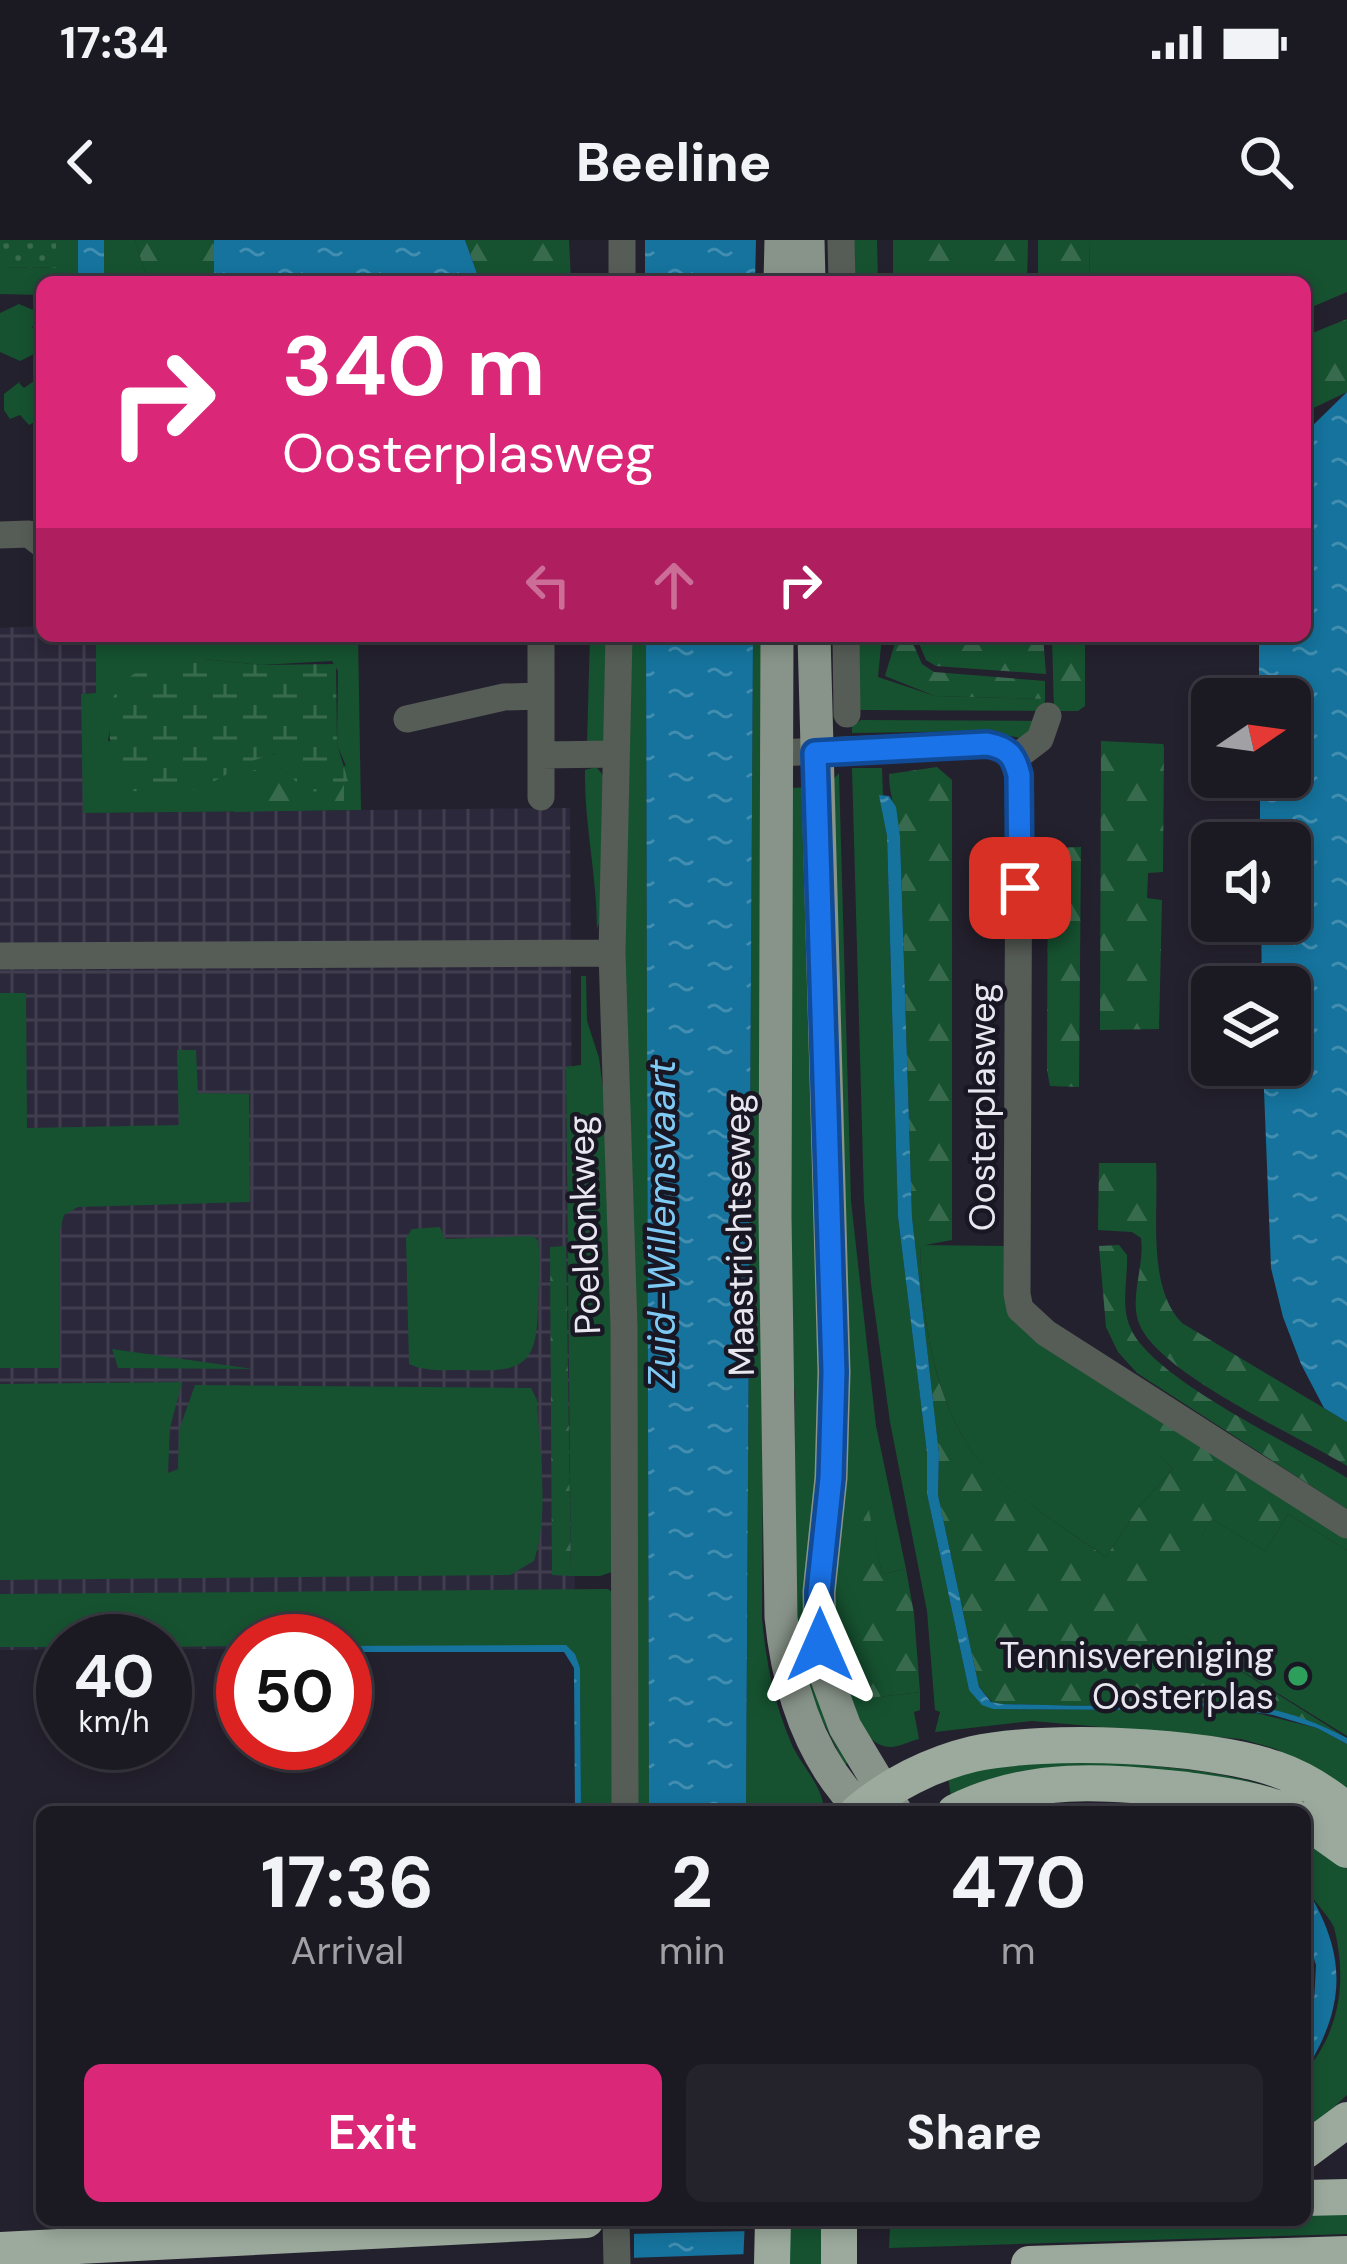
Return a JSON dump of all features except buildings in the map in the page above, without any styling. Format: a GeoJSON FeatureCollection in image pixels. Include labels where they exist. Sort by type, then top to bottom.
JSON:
{"type":"FeatureCollection","features":[{"type":"Feature","properties":{"kind":"highway"},"geometry":{"type":"LineString","coordinates":[[875,1806],[950,1761],[995,1751],[1065,1746],[1186,1752],[1275,1768],[1303,1780],[1347,1811]]}},
{"type":"Feature","properties":{"kind":"highway"},"geometry":{"type":"LineString","coordinates":[[970,1806],[1001,1793],[1063,1782],[1122,1783],[1224,1795],[1265,1806]]}},
{"type":"Feature","properties":{"kind":"highway"},"geometry":{"type":"LineString","coordinates":[[1311,1824],[1347,1850]]}},
{"type":"Feature","properties":{"kind":"highway"},"geometry":{"type":"LineString","coordinates":[[1311,2147],[1347,2120]]}},
{"type":"Feature","properties":{"kind":"highway"},"geometry":{"type":"LineString","coordinates":[[1311,2198],[1347,2197]]}},
{"type":"Feature","properties":{"kind":"highway"},"geometry":{"type":"LineString","coordinates":[[0,2251],[473,2226]]}},
{"type":"Feature","properties":{"kind":"highway"},"geometry":{"type":"LineString","coordinates":[[772,2264],[773,2226]]}},
{"type":"Feature","properties":{"kind":"highway"},"geometry":{"type":"LineString","coordinates":[[839,2226],[839,2264]]}},
{"type":"Feature","properties":{"kind":"highway"},"geometry":{"type":"LineString","coordinates":[[1029,2264],[1347,2254]]}},
{"type":"Feature","properties":{"kind":"main road"},"geometry":{"type":"LineString","coordinates":[[780,276],[781,240]]}},
{"type":"Feature","properties":{"kind":"main road"},"geometry":{"type":"LineString","coordinates":[[808,240],[808,276]]}},
{"type":"Feature","properties":{"kind":"main road","name":"Maastrichtseweg"},"geometry":{"type":"LineString","coordinates":[[777,642],[775,1215],[781,1617],[786,1659],[804,1721],[828,1766],[872,1806]]}},
{"type":"Feature","properties":{"kind":"main road"},"geometry":{"type":"LineString","coordinates":[[814,642],[834,1372],[819,1629],[823,1661],[838,1710],[859,1751],[873,1806]]}},
{"type":"Feature","properties":{"kind":"street"},"geometry":{"type":"LineString","coordinates":[[622,240],[622,276]]}},
{"type":"Feature","properties":{"kind":"street"},"geometry":{"type":"LineString","coordinates":[[841,240],[842,276]]}},
{"type":"Feature","properties":{"kind":"street"},"geometry":{"type":"LineString","coordinates":[[0,535],[29,534],[36,539]]}},
{"type":"Feature","properties":{"kind":"street"},"geometry":{"type":"LineString","coordinates":[[541,642],[541,797]]}},
{"type":"Feature","properties":{"kind":"street","name":"Poeldonkweg"},"geometry":{"type":"LineString","coordinates":[[619,642],[612,953],[625,1327],[625,1806]]}},
{"type":"Feature","properties":{"kind":"street"},"geometry":{"type":"LineString","coordinates":[[846,642],[847,715]]}},
{"type":"Feature","properties":{"kind":"street"},"geometry":{"type":"LineString","coordinates":[[407,719],[504,697],[541,696]]}},
{"type":"Feature","properties":{"kind":"street"},"geometry":{"type":"LineString","coordinates":[[776,753],[987,744],[1004,747],[1015,758],[1040,739],[1048,716]]}},
{"type":"Feature","properties":{"kind":"street"},"geometry":{"type":"LineString","coordinates":[[541,755],[615,754]]}},
{"type":"Feature","properties":{"kind":"street","name":"Oosterplasweg"},"geometry":{"type":"LineString","coordinates":[[1015,758],[1020,1309],[1046,1333],[1347,1525]]}},
{"type":"Feature","properties":{"kind":"street"},"geometry":{"type":"LineString","coordinates":[[0,956],[612,953]]}},
{"type":"Feature","properties":{"kind":"street"},"geometry":{"type":"LineString","coordinates":[[616,2226],[616,2264]]}},
{"type":"Feature","properties":{"kind":"shaded area"},"geometry":{"type":"Polygon","coordinates":[[[36,626],[36,642],[96,642],[96,693],[82,694],[84,813],[570,808],[575,1647],[372,1648],[372,1614],[216,1614],[216,1649],[192,1649],[192,1614],[36,1614],[36,1649],[0,1650],[0,628],[36,626]]]}},
{"type":"Feature","properties":{"kind":"green space"},"geometry":{"type":"Polygon","coordinates":[[[0,240],[56,240],[56,268],[0,267],[0,240]]]}},
{"type":"Feature","properties":{"kind":"green space"},"geometry":{"type":"Polygon","coordinates":[[[56,240],[78,240],[78,276],[36,276],[36,295],[0,294],[0,267],[56,268],[56,240]]]}},
{"type":"Feature","properties":{"kind":"green space"},"geometry":{"type":"Polygon","coordinates":[[[104,240],[135,240],[146,276],[104,276],[104,240]]]}},
{"type":"Feature","properties":{"kind":"green space"},"geometry":{"type":"Polygon","coordinates":[[[135,240],[214,240],[214,276],[146,276],[135,240]]]}},
{"type":"Feature","properties":{"kind":"green space"},"geometry":{"type":"Polygon","coordinates":[[[465,240],[569,240],[571,276],[478,276],[465,240]]]}},
{"type":"Feature","properties":{"kind":"green space"},"geometry":{"type":"Polygon","coordinates":[[[847,240],[877,240],[878,276],[847,276],[847,240]]]}},
{"type":"Feature","properties":{"kind":"green space"},"geometry":{"type":"Polygon","coordinates":[[[893,240],[1028,240],[1027,276],[893,276],[893,240]]]}},
{"type":"Feature","properties":{"kind":"green space"},"geometry":{"type":"Polygon","coordinates":[[[1038,240],[1089,240],[1090,276],[1038,276],[1038,240]]]}},
{"type":"Feature","properties":{"kind":"green space"},"geometry":{"type":"Polygon","coordinates":[[[1089,240],[1347,240],[1347,292],[1311,307],[1311,276],[1090,276],[1089,240]]]}},
{"type":"Feature","properties":{"kind":"green space"},"geometry":{"type":"Polygon","coordinates":[[[19,304],[36,311],[32,328],[36,329],[36,353],[20,361],[0,352],[0,313],[19,304]]]}},
{"type":"Feature","properties":{"kind":"green space"},"geometry":{"type":"Polygon","coordinates":[[[1347,319],[1347,392],[1311,409],[1311,334],[1347,319]]]}},
{"type":"Feature","properties":{"kind":"green space"},"geometry":{"type":"Polygon","coordinates":[[[22,380],[19,383],[24,388],[36,382],[36,421],[29,425],[20,415],[10,419],[4,410],[4,394],[22,380]]]}},
{"type":"Feature","properties":{"kind":"green space"},"geometry":{"type":"Polygon","coordinates":[[[96,642],[358,642],[361,810],[83,813],[81,694],[96,693],[96,642]],[[204,659],[115,696],[108,741],[253,758],[277,754],[346,766],[337,745],[338,671],[332,661],[261,665],[204,659]]]}},
{"type":"Feature","properties":{"kind":"green space"},"geometry":{"type":"Polygon","coordinates":[[[590,642],[612,642],[605,737],[587,744],[590,642]]]}},
{"type":"Feature","properties":{"kind":"green space"},"geometry":{"type":"Polygon","coordinates":[[[627,642],[646,642],[649,1806],[629,1806],[619,1030],[628,1021],[619,1017],[627,642]]]}},
{"type":"Feature","properties":{"kind":"green space"},"geometry":{"type":"Polygon","coordinates":[[[753,642],[767,642],[762,1618],[780,1714],[823,1806],[746,1806],[753,642]]]}},
{"type":"Feature","properties":{"kind":"green space"},"geometry":{"type":"Polygon","coordinates":[[[852,642],[881,642],[878,677],[935,696],[1045,699],[1044,711],[855,707],[852,642]]]}},
{"type":"Feature","properties":{"kind":"green space"},"geometry":{"type":"Polygon","coordinates":[[[895,642],[913,642],[922,664],[934,672],[1045,681],[1045,699],[935,696],[885,676],[895,642]]]}},
{"type":"Feature","properties":{"kind":"green space"},"geometry":{"type":"Polygon","coordinates":[[[918,642],[1043,642],[1046,674],[936,666],[926,660],[918,642]]]}},
{"type":"Feature","properties":{"kind":"green space"},"geometry":{"type":"Polygon","coordinates":[[[1052,642],[1085,642],[1085,706],[1078,711],[1054,711],[1052,642]]]}},
{"type":"Feature","properties":{"kind":"green space"},"geometry":{"type":"Polygon","coordinates":[[[204,659],[261,665],[336,664],[337,744],[348,781],[324,791],[303,792],[276,754],[187,791],[122,789],[110,734],[117,690],[133,675],[152,667],[204,659]]]}},
{"type":"Feature","properties":{"kind":"green space"},"geometry":{"type":"Polygon","coordinates":[[[861,720],[1042,721],[1020,738],[986,731],[852,733],[852,726],[861,720]]]}},
{"type":"Feature","properties":{"kind":"green space"},"geometry":{"type":"Polygon","coordinates":[[[1101,741],[1164,747],[1163,872],[1148,873],[1147,898],[1162,900],[1159,1029],[1100,1030],[1101,741]]]}},
{"type":"Feature","properties":{"kind":"green space"},"geometry":{"type":"Polygon","coordinates":[[[266,767],[288,787],[344,774],[344,802],[324,810],[235,812],[236,795],[252,771],[266,767]]]}},
{"type":"Feature","properties":{"kind":"green space"},"geometry":{"type":"Polygon","coordinates":[[[596,767],[603,775],[597,929],[585,770],[596,767]]]}},
{"type":"Feature","properties":{"kind":"green space"},"geometry":{"type":"Polygon","coordinates":[[[937,767],[952,780],[952,1240],[920,1246],[927,1326],[948,1405],[983,1465],[1106,1557],[1139,1507],[1173,1469],[1060,1354],[1347,1533],[1347,1550],[1288,1514],[1265,1551],[1212,1519],[1153,1616],[1347,1738],[1297,1717],[1246,1706],[1002,1704],[992,1702],[979,1687],[938,1495],[939,1453],[912,1217],[900,836],[889,782],[889,774],[937,767]]]}},
{"type":"Feature","properties":{"kind":"green space"},"geometry":{"type":"Polygon","coordinates":[[[852,768],[882,768],[898,1217],[927,1453],[927,1494],[969,1690],[993,1709],[1144,1710],[1181,1705],[1240,1709],[1317,1728],[1347,1744],[1347,1788],[1276,1749],[1241,1739],[1032,1721],[935,1732],[940,1712],[935,1710],[927,1611],[890,1422],[871,1284],[864,1200],[852,768]]]}},
{"type":"Feature","properties":{"kind":"green space"},"geometry":{"type":"Polygon","coordinates":[[[839,773],[851,1201],[876,1426],[906,1569],[882,1574],[865,1494],[870,1698],[920,1692],[920,1710],[914,1712],[919,1739],[891,1747],[877,1743],[857,1718],[833,1632],[832,781],[839,773]]]}},
{"type":"Feature","properties":{"kind":"green space"},"geometry":{"type":"Polygon","coordinates":[[[809,787],[823,1302],[812,1555],[853,1759],[845,1765],[813,1702],[801,1657],[793,1582],[795,1395],[788,1323],[791,788],[809,787]]]}},
{"type":"Feature","properties":{"kind":"green space"},"geometry":{"type":"Polygon","coordinates":[[[1081,847],[1079,1087],[1050,1086],[1048,848],[1081,847]]]}},
{"type":"Feature","properties":{"kind":"green space"},"geometry":{"type":"Polygon","coordinates":[[[581,976],[586,976],[587,1021],[599,1058],[611,1193],[612,1572],[600,1576],[571,1576],[566,1067],[581,1065],[581,976]]]}},
{"type":"Feature","properties":{"kind":"green space"},"geometry":{"type":"Polygon","coordinates":[[[0,993],[26,993],[27,1128],[179,1125],[177,1050],[196,1050],[198,1093],[249,1094],[250,1202],[78,1207],[64,1215],[60,1229],[60,1368],[0,1368],[0,993]]]}},
{"type":"Feature","properties":{"kind":"green space"},"geometry":{"type":"Polygon","coordinates":[[[1099,1163],[1156,1163],[1159,1269],[1171,1307],[1182,1323],[1347,1422],[1347,1466],[1200,1382],[1151,1342],[1136,1313],[1141,1238],[1132,1232],[1098,1230],[1099,1163]]]}},
{"type":"Feature","properties":{"kind":"green space"},"geometry":{"type":"Polygon","coordinates":[[[440,1227],[445,1239],[532,1236],[538,1240],[537,1326],[530,1354],[523,1362],[484,1370],[409,1364],[406,1238],[412,1229],[440,1227]]]}},
{"type":"Feature","properties":{"kind":"green space"},"geometry":{"type":"Polygon","coordinates":[[[920,1245],[1006,1246],[1006,1295],[1173,1469],[1139,1507],[1106,1557],[998,1479],[959,1430],[932,1353],[920,1245]]]}},
{"type":"Feature","properties":{"kind":"green space"},"geometry":{"type":"Polygon","coordinates":[[[1119,1245],[1127,1255],[1128,1320],[1145,1349],[1228,1411],[1347,1478],[1347,1509],[1137,1373],[1118,1352],[1106,1327],[1099,1246],[1119,1245]]]}},
{"type":"Feature","properties":{"kind":"green space"},"geometry":{"type":"Polygon","coordinates":[[[566,1246],[571,1576],[552,1575],[550,1247],[566,1246]]]}},
{"type":"Feature","properties":{"kind":"green space"},"geometry":{"type":"Polygon","coordinates":[[[112,1349],[253,1369],[118,1368],[112,1349]]]}},
{"type":"Feature","properties":{"kind":"green space"},"geometry":{"type":"Polygon","coordinates":[[[182,1382],[170,1428],[168,1473],[178,1469],[179,1430],[195,1385],[531,1388],[537,1400],[542,1481],[542,1522],[534,1561],[510,1575],[0,1580],[0,1384],[182,1382]]]}},
{"type":"Feature","properties":{"kind":"green space"},"geometry":{"type":"Polygon","coordinates":[[[864,1486],[882,1574],[906,1569],[920,1692],[870,1698],[862,1645],[864,1486]]]}},
{"type":"Feature","properties":{"kind":"green space","name":"Tennisvereniging Oosterplas"},"geometry":{"type":"Polygon","coordinates":[[[1288,1514],[1347,1550],[1347,1736],[1152,1616],[1212,1519],[1265,1551],[1288,1514]]]}},
{"type":"Feature","properties":{"kind":"green space"},"geometry":{"type":"Polygon","coordinates":[[[608,1589],[612,1592],[614,1806],[581,1806],[580,1668],[566,1646],[372,1646],[372,1614],[216,1614],[216,1646],[192,1647],[192,1614],[36,1614],[36,1647],[0,1647],[0,1594],[608,1589]]]}},
{"type":"Feature","properties":{"kind":"green space"},"geometry":{"type":"Polygon","coordinates":[[[1081,1760],[1237,1778],[1324,1810],[1259,1788],[952,1803],[948,1777],[980,1768],[1081,1760]]]}},
{"type":"Feature","properties":{"kind":"green space"},"geometry":{"type":"Polygon","coordinates":[[[1077,1803],[1198,1806],[1056,1806],[1077,1803]]]}},
{"type":"Feature","properties":{"kind":"green space"},"geometry":{"type":"Polygon","coordinates":[[[1311,1837],[1347,1869],[1347,2095],[1311,2128],[1311,2064],[1327,2039],[1340,1985],[1334,1927],[1313,1898],[1311,1837]]]}},
{"type":"Feature","properties":{"kind":"green space"},"geometry":{"type":"Polygon","coordinates":[[[1347,2210],[1347,2234],[889,2248],[890,2227],[1311,2226],[1311,2211],[1347,2210]]]}},
{"type":"Feature","properties":{"kind":"green space"},"geometry":{"type":"Polygon","coordinates":[[[788,2226],[827,2226],[827,2264],[788,2264],[788,2226]]]}},
{"type":"Feature","properties":{"kind":"water"},"geometry":{"type":"Polygon","coordinates":[[[78,240],[104,240],[104,276],[78,276],[78,240]]]}},
{"type":"Feature","properties":{"kind":"water"},"geometry":{"type":"Polygon","coordinates":[[[214,240],[465,240],[478,276],[214,276],[214,240]]]}},
{"type":"Feature","properties":{"kind":"water"},"geometry":{"type":"Polygon","coordinates":[[[645,240],[756,240],[755,276],[645,276],[645,240]]]}},
{"type":"Feature","properties":{"kind":"water"},"geometry":{"type":"Polygon","coordinates":[[[1347,392],[1347,1422],[1324,1408],[1301,1364],[1271,1268],[1264,1086],[1311,1086],[1311,966],[1262,966],[1261,942],[1311,942],[1311,822],[1260,822],[1260,798],[1311,798],[1311,678],[1259,678],[1259,642],[1311,642],[1311,427],[1347,392]]]}},
{"type":"Feature","properties":{"kind":"water","name":"Zuid-Willemsvaart"},"geometry":{"type":"Polygon","coordinates":[[[646,642],[753,642],[746,1806],[649,1806],[646,642]]]}},
{"type":"Feature","properties":{"kind":"water"},"geometry":{"type":"Polygon","coordinates":[[[879,795],[889,796],[896,807],[900,836],[912,1217],[939,1453],[938,1495],[979,1687],[991,1702],[1002,1704],[1246,1705],[1320,1725],[1347,1738],[1347,1744],[1317,1728],[1273,1715],[1211,1706],[993,1709],[982,1705],[969,1690],[927,1494],[927,1453],[898,1217],[887,836],[879,795]]]}},
{"type":"Feature","properties":{"kind":"water"},"geometry":{"type":"Polygon","coordinates":[[[566,1645],[580,1668],[581,1806],[575,1806],[574,1668],[564,1652],[372,1652],[372,1646],[566,1645]]]}},
{"type":"Feature","properties":{"kind":"water"},"geometry":{"type":"Polygon","coordinates":[[[1311,1897],[1329,1934],[1336,1979],[1329,2024],[1311,2061],[1311,2026],[1316,1965],[1311,1950],[1311,1897]]]}},
{"type":"Feature","properties":{"kind":"water"},"geometry":{"type":"Polygon","coordinates":[[[634,2226],[745,2226],[743,2264],[634,2264],[634,2226]]]}},
{"type":"Feature","properties":{"kind":"pier"},"geometry":{"type":"Polygon","coordinates":[[[628,2226],[750,2226],[750,2231],[628,2234],[628,2226]]]}},
{"type":"Feature","properties":{"kind":"pier"},"geometry":{"type":"Polygon","coordinates":[[[749,2254],[749,2264],[628,2264],[628,2258],[749,2254]]]}},
{"type":"Feature","properties":{"kind":"place","name":"Tennisvereniging Oosterplas"},"geometry":{"type":"Point","coordinates":[1298,1676]}},
{"type":"Feature","properties":{"kind":"route"},"geometry":{"type":"LineString","coordinates":[[820,1645],[818,1611],[831,1478],[834,1372],[815,753],[1004,747],[1015,758],[1019,775],[1020,888]]}}]}
